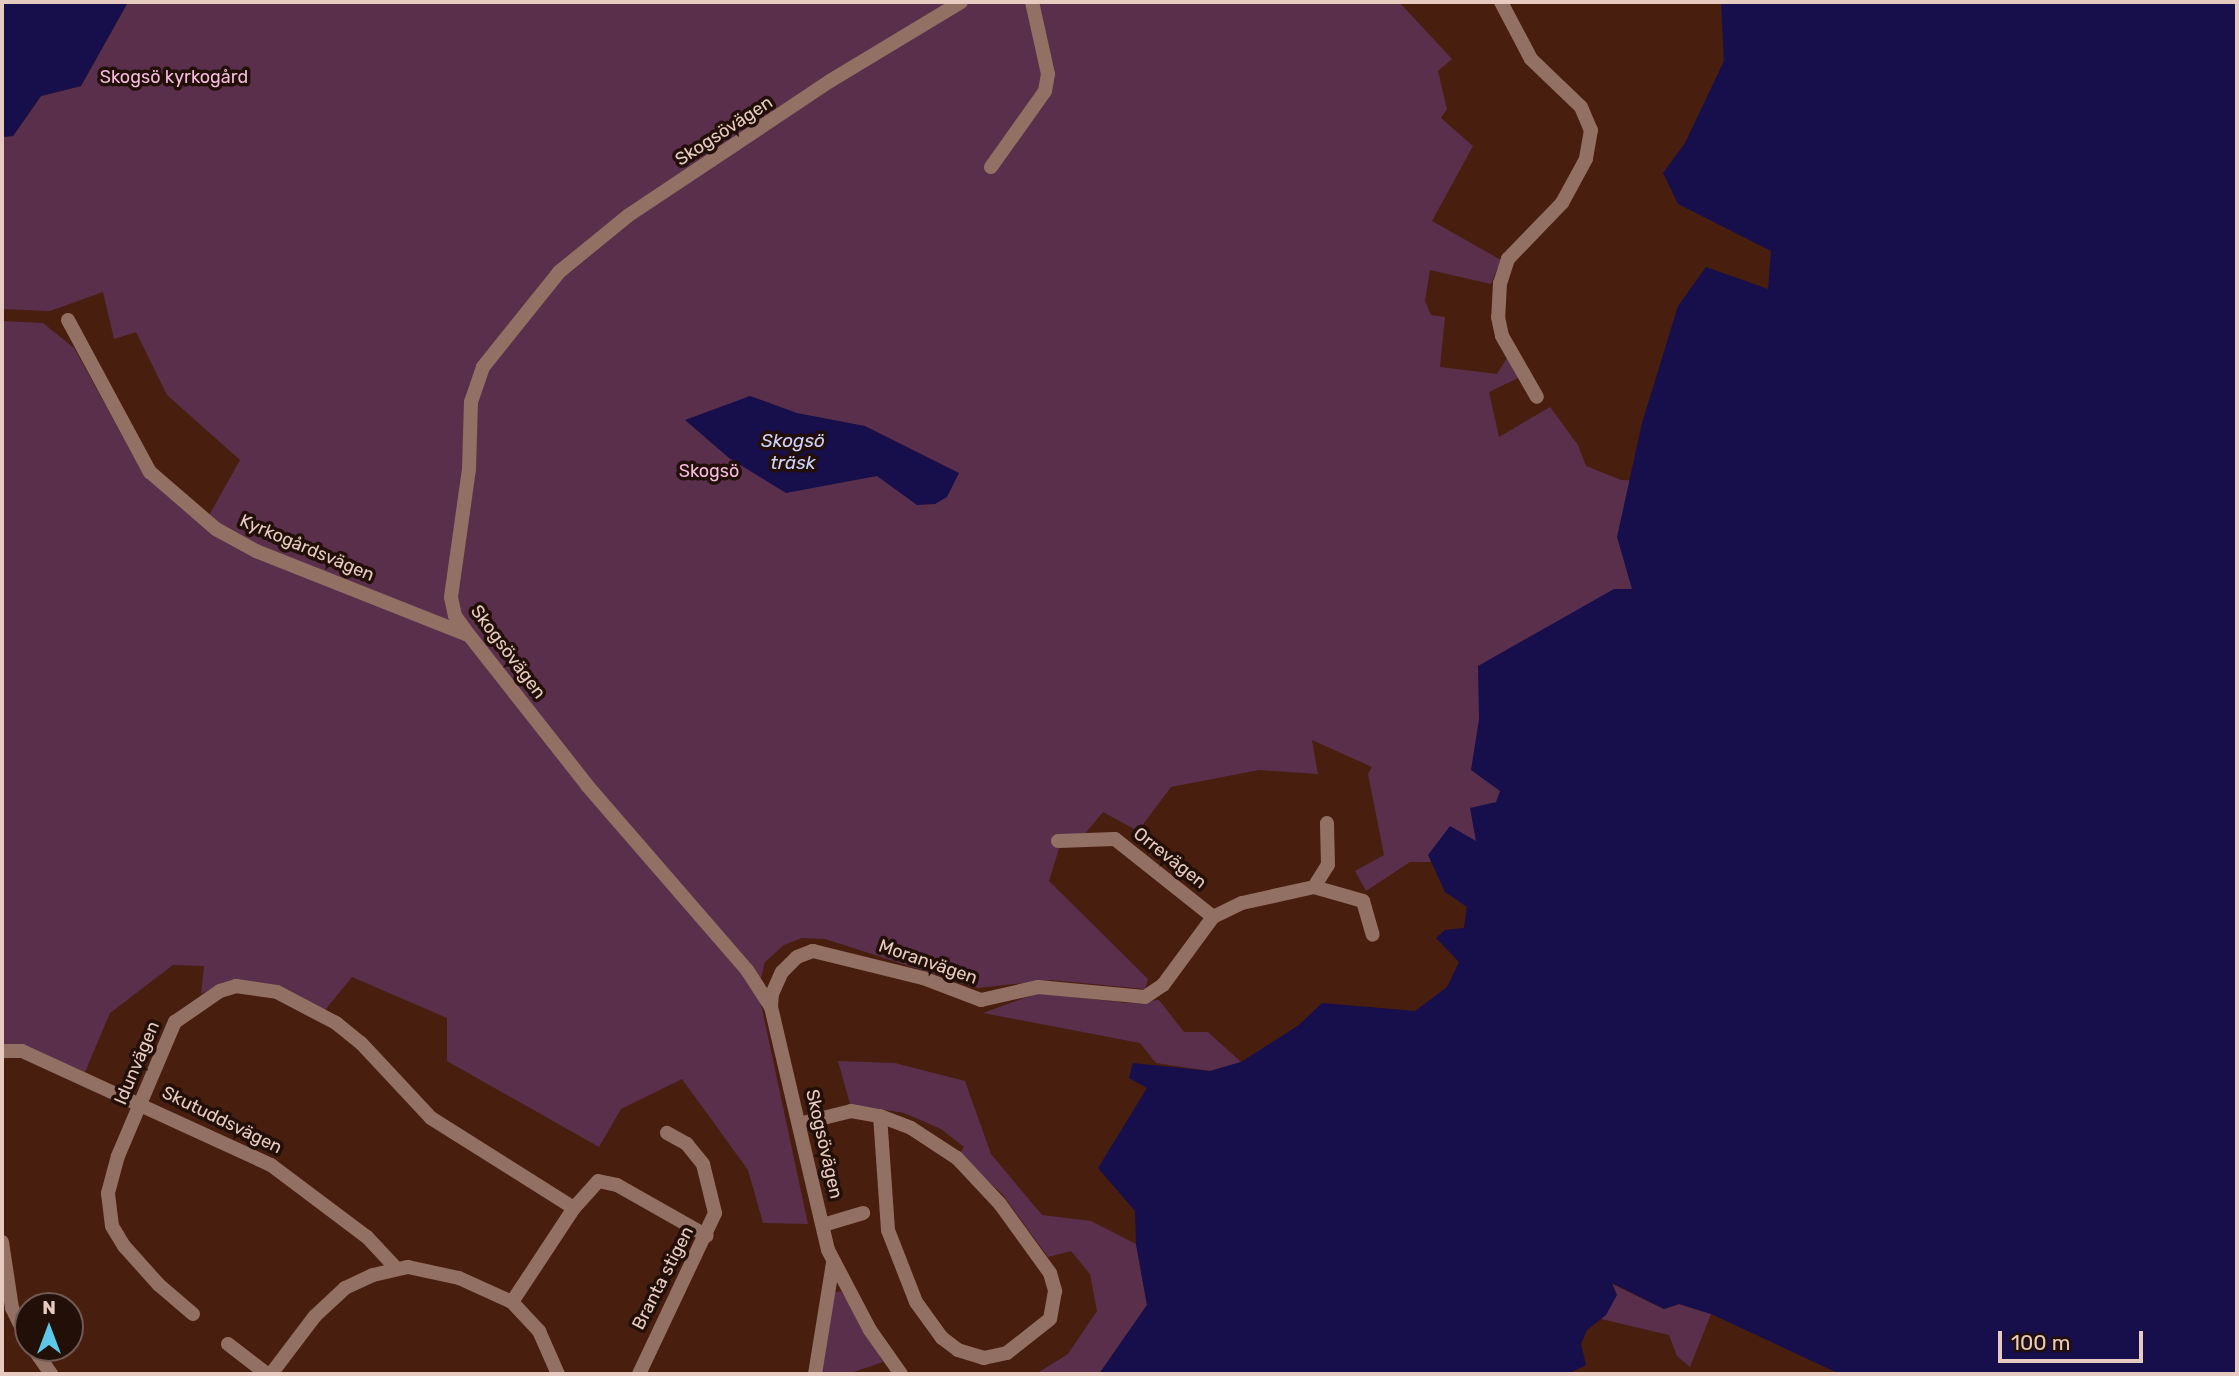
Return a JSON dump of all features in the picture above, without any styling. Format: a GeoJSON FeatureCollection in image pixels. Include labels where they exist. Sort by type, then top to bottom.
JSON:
{"type":"FeatureCollection","features":[{"type":"Feature","properties":{"kind":"street","name":"Skogsövägen"},"geometry":{"type":"LineString","coordinates":[[901,1374],[870,1330],[833,1263],[771,1007],[747,970],[587,785],[469,635],[455,616],[451,597],[470,468],[471,402],[484,367],[559,272],[599,236],[830,81],[961,2]]}},
{"type":"Feature","properties":{"kind":"street"},"geometry":{"type":"LineString","coordinates":[[991,167],[1045,92],[1048,74],[1032,2]]}},
{"type":"Feature","properties":{"kind":"street"},"geometry":{"type":"LineString","coordinates":[[1501,2],[1531,59],[1581,107],[1591,130],[1586,159],[1562,203],[1508,259],[1500,283],[1498,317],[1503,336],[1537,397]]}},
{"type":"Feature","properties":{"kind":"street","name":"Kyrkogårdsvägen"},"geometry":{"type":"LineString","coordinates":[[68,320],[150,472],[205,520],[238,544],[469,635]]}},
{"type":"Feature","properties":{"kind":"street"},"geometry":{"type":"LineString","coordinates":[[1314,887],[1328,865],[1327,823]]}},
{"type":"Feature","properties":{"kind":"street","name":"Orrevägen"},"geometry":{"type":"LineString","coordinates":[[1058,841],[1115,839],[1213,917]]}},
{"type":"Feature","properties":{"kind":"street","name":"Moranvägen"},"geometry":{"type":"LineString","coordinates":[[771,1007],[772,994],[782,972],[797,957],[813,951],[923,978],[981,1000],[1038,987],[1145,997],[1163,985],[1213,917],[1242,903],[1314,887],[1363,901],[1373,934]]}},
{"type":"Feature","properties":{"kind":"street","name":"Idunvägen"},"geometry":{"type":"LineString","coordinates":[[193,1314],[159,1286],[124,1246],[108,1210],[111,1179],[165,1041],[187,1010],[236,986],[277,992],[336,1023],[361,1043],[431,1118],[574,1208]]}},
{"type":"Feature","properties":{"kind":"street","name":"Skutuddsvägen"},"geometry":{"type":"LineString","coordinates":[[4,1050],[22,1051],[141,1102],[282,1171],[367,1237],[396,1268]]}},
{"type":"Feature","properties":{"kind":"street"},"geometry":{"type":"LineString","coordinates":[[800,1124],[851,1111],[880,1116],[911,1128],[957,1158],[1000,1203],[1050,1273],[1055,1299],[1050,1319],[1007,1353],[984,1358],[958,1350],[942,1338],[915,1302],[888,1230],[880,1116]]}},
{"type":"Feature","properties":{"kind":"street","name":"Branta stigen"},"geometry":{"type":"LineString","coordinates":[[639,1374],[707,1236],[715,1213],[703,1164],[687,1144],[667,1133]]}},
{"type":"Feature","properties":{"kind":"street"},"geometry":{"type":"LineString","coordinates":[[512,1302],[574,1208],[598,1181],[607,1180],[707,1236]]}},
{"type":"Feature","properties":{"kind":"street"},"geometry":{"type":"LineString","coordinates":[[823,1225],[863,1213]]}},
{"type":"Feature","properties":{"kind":"street"},"geometry":{"type":"LineString","coordinates":[[2,1242],[14,1312]]}},
{"type":"Feature","properties":{"kind":"street"},"geometry":{"type":"LineString","coordinates":[[815,1374],[833,1263]]}},
{"type":"Feature","properties":{"kind":"street"},"geometry":{"type":"LineString","coordinates":[[228,1344],[269,1374],[330,1301],[359,1280],[396,1268],[444,1273],[512,1302],[539,1331],[558,1374]]}},
{"type":"Feature","properties":{"kind":"green space","name":"Skogsö"},"geometry":{"type":"Polygon","coordinates":[[[128,2],[1399,2],[1452,59],[1438,71],[1447,109],[1441,118],[1473,146],[1432,221],[1501,260],[1491,284],[1430,270],[1425,301],[1431,315],[1445,317],[1440,367],[1497,374],[1507,358],[1518,378],[1489,392],[1499,437],[1550,407],[1578,445],[1586,466],[1621,480],[1848,489],[1834,862],[1410,862],[1366,891],[1355,871],[1384,855],[1368,774],[1372,767],[1312,740],[1318,774],[1259,770],[1171,787],[1138,831],[1103,812],[1078,842],[1061,842],[1049,881],[1148,979],[1145,989],[1051,980],[978,988],[825,939],[802,938],[784,945],[765,962],[758,990],[808,1224],[763,1223],[748,1170],[682,1079],[621,1109],[599,1147],[447,1061],[447,1018],[352,977],[325,1010],[303,998],[218,986],[201,994],[204,966],[173,965],[110,1013],[85,1072],[22,1045],[2,1045],[2,321],[43,323],[74,348],[138,464],[207,519],[240,460],[167,395],[136,332],[114,339],[103,292],[50,311],[2,309],[2,137],[13,136],[41,96],[81,86],[128,2]]]}},
{"type":"Feature","properties":{"kind":"green space"},"geometry":{"type":"Polygon","coordinates":[[[1038,993],[1127,1003],[1159,1000],[1184,1032],[1208,1032],[1241,1062],[1210,1071],[1156,1063],[1140,1043],[983,1013],[1038,993]]]}},
{"type":"Feature","properties":{"kind":"green space"},"geometry":{"type":"Polygon","coordinates":[[[838,1061],[895,1063],[965,1081],[991,1154],[1042,1215],[1091,1221],[1136,1244],[1147,1305],[1099,1374],[1036,1374],[1068,1354],[1097,1311],[1090,1274],[1071,1251],[1048,1257],[1003,1195],[959,1154],[964,1147],[941,1129],[904,1113],[850,1104],[838,1061]]]}},
{"type":"Feature","properties":{"kind":"green space"},"geometry":{"type":"Polygon","coordinates":[[[1610,1283],[1664,1309],[1679,1304],[1711,1314],[1690,1367],[1677,1356],[1669,1335],[1597,1318],[1606,1315],[1610,1283]]]}},
{"type":"Feature","properties":{"kind":"green space"},"geometry":{"type":"Polygon","coordinates":[[[841,1291],[883,1362],[848,1374],[819,1374],[833,1293],[841,1291]]]}},
{"type":"Feature","properties":{"kind":"water"},"geometry":{"type":"Polygon","coordinates":[[[2,2],[128,2],[81,86],[41,96],[13,136],[2,137],[2,2]]]}},
{"type":"Feature","properties":{"kind":"water"},"geometry":{"type":"Polygon","coordinates":[[[1721,2],[2237,2],[2237,1374],[1840,1374],[1711,1314],[1679,1304],[1664,1309],[1612,1283],[1617,1295],[1606,1315],[1587,1330],[1581,1344],[1586,1365],[1568,1374],[1099,1374],[1147,1305],[1136,1244],[1135,1211],[1098,1168],[1147,1088],[1129,1078],[1133,1063],[1210,1071],[1241,1062],[1299,1025],[1322,1003],[1415,1011],[1447,987],[1459,962],[1436,938],[1445,930],[1464,928],[1467,907],[1445,892],[1428,855],[1450,826],[1476,841],[1470,808],[1496,802],[1500,791],[1471,770],[1479,719],[1478,666],[1614,589],[1632,589],[1617,537],[1642,423],[1678,306],[1706,267],[1768,289],[1771,251],[1678,204],[1663,173],[1685,143],[1724,61],[1721,2]]]}},
{"type":"Feature","properties":{"kind":"water","name":"Skogsö träsk"},"geometry":{"type":"Polygon","coordinates":[[[750,396],[797,413],[865,426],[959,473],[947,497],[935,504],[917,505],[877,476],[786,493],[729,458],[685,420],[750,396]]]}},
{"type":"Feature","properties":{"kind":"park label","name":"Skogsö kyrkogård"},"geometry":{"type":"Point","coordinates":[174,77]}}]}
